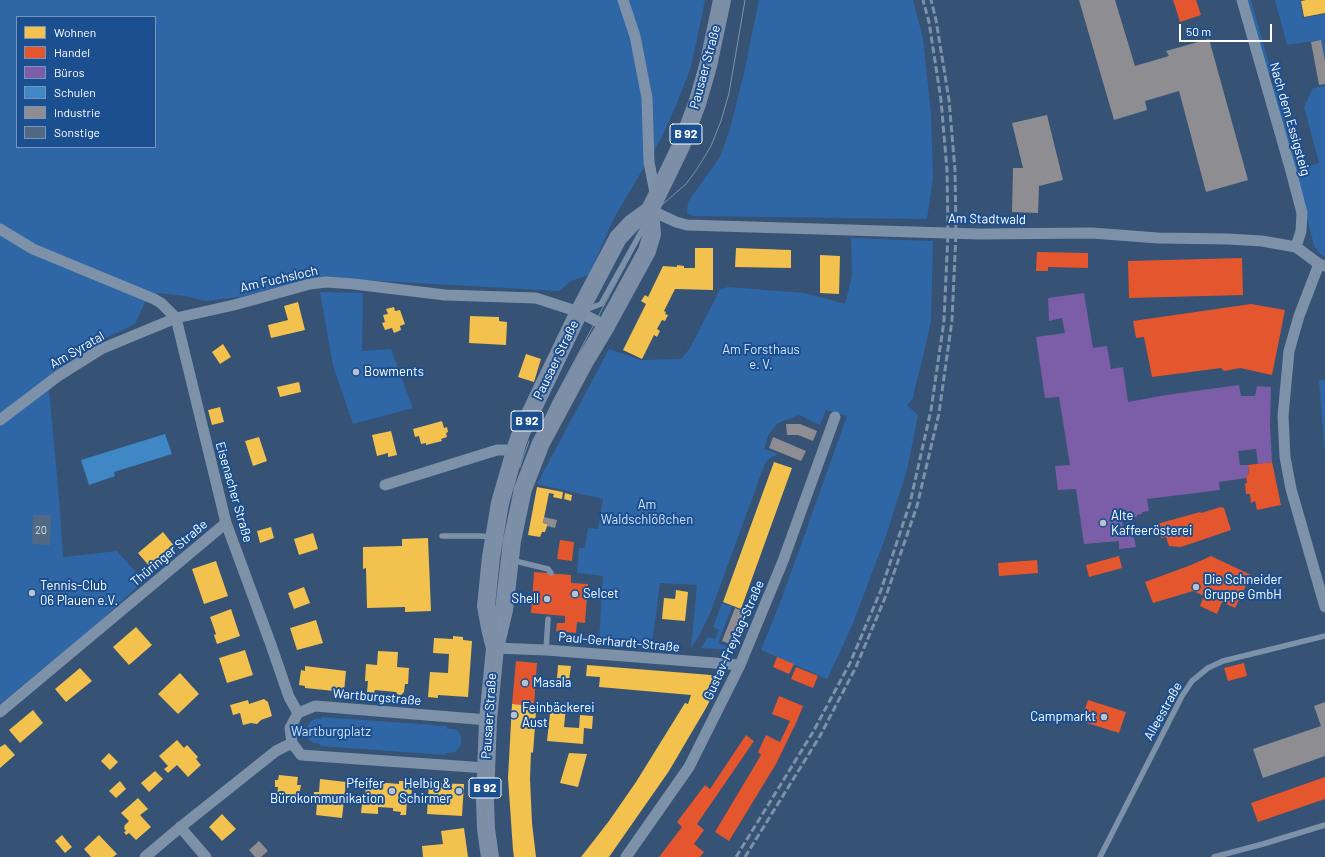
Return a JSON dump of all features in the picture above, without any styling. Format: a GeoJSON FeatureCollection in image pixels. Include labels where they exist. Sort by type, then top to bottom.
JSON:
{"type":"FeatureCollection","features":[{"type":"Feature","properties":{"kind":"main road","name":"Pausaer Straße"},"geometry":{"type":"LineString","coordinates":[[495,648],[486,606],[494,538],[500,504],[521,433],[579,312],[618,238],[653,204],[681,146],[697,104],[710,59],[722,0]]}},
{"type":"Feature","properties":{"kind":"main road","name":"Pausaer Straße"},"geometry":{"type":"LineString","coordinates":[[490,857],[486,829],[488,720],[495,648],[504,610],[514,528],[523,489],[540,443],[585,361],[603,313],[647,251],[652,234],[653,204]]}},
{"type":"Feature","properties":{"kind":"street","name":"Pausaer Straße"},"geometry":{"type":"LineString","coordinates":[[623,0],[635,36],[647,98],[649,162],[653,204]]}},
{"type":"Feature","properties":{"kind":"street","name":"Nach dem Essigsteig"},"geometry":{"type":"LineString","coordinates":[[1242,0],[1302,214],[1301,231],[1296,246]]}},
{"type":"Feature","properties":{"kind":"street","name":"Am Stadtwald"},"geometry":{"type":"LineString","coordinates":[[653,204],[676,222],[686,225],[979,234],[1092,233],[1158,238],[1262,241],[1296,246],[1322,265]]}},
{"type":"Feature","properties":{"kind":"street"},"geometry":{"type":"LineString","coordinates":[[0,229],[33,249],[154,299],[176,318]]}},
{"type":"Feature","properties":{"kind":"street"},"geometry":{"type":"LineString","coordinates":[[1322,265],[1299,316],[1289,351],[1284,416],[1285,457],[1291,489],[1325,607]]}},
{"type":"Feature","properties":{"kind":"street","name":"Am Fuchsloch"},"geometry":{"type":"LineString","coordinates":[[176,318],[310,284],[326,282],[445,295],[536,298],[579,312],[603,313]]}},
{"type":"Feature","properties":{"kind":"street","name":"Am Syratal"},"geometry":{"type":"LineString","coordinates":[[0,420],[58,376],[101,349],[176,318]]}},
{"type":"Feature","properties":{"kind":"street","name":"Eisenacher Straße"},"geometry":{"type":"LineString","coordinates":[[176,318],[226,523],[270,642],[288,697],[298,713]]}},
{"type":"Feature","properties":{"kind":"street","name":"Gustav-Freytag-Straße"},"geometry":{"type":"LineString","coordinates":[[626,857],[690,767],[740,666],[783,561],[835,418]]}},
{"type":"Feature","properties":{"kind":"street"},"geometry":{"type":"LineString","coordinates":[[385,485],[497,450],[508,450],[514,453]]}},
{"type":"Feature","properties":{"kind":"street","name":"Thüringer Straße"},"geometry":{"type":"LineString","coordinates":[[0,712],[226,523]]}},
{"type":"Feature","properties":{"kind":"street","name":"Paul-Gerhardt-Straße"},"geometry":{"type":"LineString","coordinates":[[495,648],[546,650],[740,666]]}},
{"type":"Feature","properties":{"kind":"street","name":"Wartburgstraße"},"geometry":{"type":"LineString","coordinates":[[298,713],[315,706],[488,720]]}},
{"type":"Feature","properties":{"kind":"street"},"geometry":{"type":"LineString","coordinates":[[298,713],[290,728],[292,743],[301,755],[486,768]]}},
{"type":"Feature","properties":{"kind":"street"},"geometry":{"type":"LineString","coordinates":[[145,857],[180,827],[276,752],[292,743]]}},
{"type":"Feature","properties":{"kind":"street"},"geometry":{"type":"LineString","coordinates":[[180,827],[206,857]]}},
{"type":"Feature","properties":{"kind":"lane"},"geometry":{"type":"LineString","coordinates":[[579,312],[603,313]]}},
{"type":"Feature","properties":{"kind":"lane"},"geometry":{"type":"LineString","coordinates":[[442,536],[480,536],[494,538]]}},
{"type":"Feature","properties":{"kind":"lane"},"geometry":{"type":"LineString","coordinates":[[510,560],[548,568],[551,573]]}},
{"type":"Feature","properties":{"kind":"lane"},"geometry":{"type":"LineString","coordinates":[[546,650],[548,619]]}},
{"type":"Feature","properties":{"kind":"lane","name":"Alleestraße"},"geometry":{"type":"LineString","coordinates":[[1100,857],[1182,696],[1192,681],[1208,668],[1223,661],[1325,636]]}},
{"type":"Feature","properties":{"kind":"lane"},"geometry":{"type":"LineString","coordinates":[[1214,857],[1325,825]]}},
{"type":"Feature","properties":{"kind":"green space"},"geometry":{"type":"Polygon","coordinates":[[[0,0],[705,0],[691,67],[677,103],[662,137],[614,218],[589,275],[571,281],[559,291],[344,279],[295,283],[240,297],[205,301],[186,296],[157,293],[145,302],[135,324],[104,339],[78,355],[45,379],[49,389],[63,557],[117,551],[144,581],[91,629],[0,704],[0,0]]]}},
{"type":"Feature","properties":{"kind":"green space"},"geometry":{"type":"Polygon","coordinates":[[[759,0],[913,0],[923,38],[931,113],[933,178],[927,219],[693,216],[687,213],[688,202],[720,157],[730,129],[744,73],[759,0]]]}},
{"type":"Feature","properties":{"kind":"green space"},"geometry":{"type":"Polygon","coordinates":[[[1248,0],[1251,0],[1272,74],[1267,72],[1247,2],[1248,0]]]}},
{"type":"Feature","properties":{"kind":"green space"},"geometry":{"type":"Polygon","coordinates":[[[1275,0],[1300,0],[1303,18],[1325,14],[1325,58],[1321,40],[1287,45],[1275,0]]]}},
{"type":"Feature","properties":{"kind":"green space"},"geometry":{"type":"Polygon","coordinates":[[[1275,83],[1298,169],[1319,163],[1304,107],[1313,88],[1325,86],[1325,257],[1320,254],[1314,246],[1272,91],[1275,83]]]}},
{"type":"Feature","properties":{"kind":"green space","name":"Am Forsthaus e. V."},"geometry":{"type":"Polygon","coordinates":[[[851,238],[933,241],[931,321],[913,398],[907,405],[918,415],[907,470],[886,536],[852,626],[827,679],[761,650],[783,595],[847,416],[826,410],[820,425],[799,415],[778,423],[769,434],[764,449],[778,454],[768,459],[764,466],[711,611],[700,634],[691,648],[697,585],[660,583],[652,645],[599,640],[603,576],[577,573],[579,548],[585,548],[588,528],[598,529],[603,499],[537,484],[609,349],[641,360],[681,359],[690,348],[720,289],[728,287],[805,293],[845,304],[852,276],[851,238]]]}},
{"type":"Feature","properties":{"kind":"green space"},"geometry":{"type":"Polygon","coordinates":[[[320,292],[363,293],[362,351],[391,349],[413,408],[353,424],[333,366],[320,292]]]}},
{"type":"Feature","properties":{"kind":"green space"},"geometry":{"type":"Polygon","coordinates":[[[1319,380],[1325,380],[1325,455],[1319,380]]]}},
{"type":"Feature","properties":{"kind":"green space"},"geometry":{"type":"Polygon","coordinates":[[[722,603],[732,607],[718,643],[731,648],[733,645],[736,646],[734,650],[701,648],[708,637],[715,639],[719,630],[713,627],[722,603]]]}},
{"type":"Feature","properties":{"kind":"green space","name":"Wartburgplatz"},"geometry":{"type":"Polygon","coordinates":[[[322,717],[447,726],[447,729],[454,729],[459,732],[461,736],[461,745],[455,752],[446,753],[445,755],[320,746],[320,744],[309,740],[306,733],[306,728],[311,721],[321,719],[322,717]]]}},
{"type":"Feature","properties":{"kind":"building: Wohnen"},"geometry":{"type":"Polygon","coordinates":[[[1325,0],[1325,13],[1304,17],[1301,1],[1325,0]]]}},
{"type":"Feature","properties":{"kind":"building: Wohnen"},"geometry":{"type":"Polygon","coordinates":[[[695,248],[713,248],[713,290],[675,289],[664,311],[666,312],[665,314],[668,315],[665,321],[662,320],[657,329],[660,331],[657,337],[654,335],[642,359],[623,350],[646,304],[641,301],[645,295],[648,297],[663,266],[677,267],[677,265],[684,266],[684,268],[695,268],[695,248]]]}},
{"type":"Feature","properties":{"kind":"building: Wohnen"},"geometry":{"type":"Polygon","coordinates":[[[736,248],[791,250],[791,268],[735,267],[736,248]]]}},
{"type":"Feature","properties":{"kind":"building: Wohnen"},"geometry":{"type":"Polygon","coordinates":[[[820,255],[840,256],[839,294],[820,293],[820,255]]]}},
{"type":"Feature","properties":{"kind":"building: Wohnen"},"geometry":{"type":"Polygon","coordinates":[[[298,302],[305,330],[271,338],[268,325],[288,320],[284,306],[298,302]]]}},
{"type":"Feature","properties":{"kind":"building: Wohnen"},"geometry":{"type":"Polygon","coordinates":[[[394,307],[395,311],[400,310],[405,324],[400,326],[401,330],[394,333],[392,328],[385,330],[382,323],[385,322],[383,315],[388,314],[386,309],[394,307]]]}},
{"type":"Feature","properties":{"kind":"building: Wohnen"},"geometry":{"type":"Polygon","coordinates":[[[470,316],[499,317],[499,321],[507,322],[506,345],[469,343],[470,316]]]}},
{"type":"Feature","properties":{"kind":"building: Wohnen"},"geometry":{"type":"Polygon","coordinates":[[[223,344],[231,357],[220,364],[212,352],[223,344]]]}},
{"type":"Feature","properties":{"kind":"building: Wohnen"},"geometry":{"type":"Polygon","coordinates":[[[526,354],[541,359],[534,382],[518,377],[526,354]]]}},
{"type":"Feature","properties":{"kind":"building: Wohnen"},"geometry":{"type":"Polygon","coordinates":[[[299,382],[301,392],[280,397],[277,387],[299,382]]]}},
{"type":"Feature","properties":{"kind":"building: Wohnen"},"geometry":{"type":"Polygon","coordinates":[[[220,407],[224,422],[212,425],[208,410],[220,407]]]}},
{"type":"Feature","properties":{"kind":"building: Wohnen"},"geometry":{"type":"Polygon","coordinates":[[[442,421],[444,428],[447,427],[448,432],[446,433],[447,437],[441,439],[442,441],[426,445],[426,443],[421,444],[419,436],[415,437],[413,429],[442,421]]]}},
{"type":"Feature","properties":{"kind":"building: Wohnen"},"geometry":{"type":"Polygon","coordinates":[[[391,431],[397,455],[388,457],[388,453],[377,456],[372,435],[391,431]]]}},
{"type":"Feature","properties":{"kind":"building: Wohnen"},"geometry":{"type":"Polygon","coordinates":[[[259,437],[267,461],[253,466],[245,441],[259,437]]]}},
{"type":"Feature","properties":{"kind":"building: Wohnen"},"geometry":{"type":"Polygon","coordinates":[[[774,462],[792,468],[741,609],[723,602],[774,462]]]}},
{"type":"Feature","properties":{"kind":"building: Wohnen"},"geometry":{"type":"Polygon","coordinates":[[[537,487],[563,492],[562,499],[553,497],[554,494],[549,493],[543,523],[547,524],[547,526],[545,532],[542,532],[540,537],[528,535],[537,487]]]}},
{"type":"Feature","properties":{"kind":"building: Wohnen"},"geometry":{"type":"Polygon","coordinates":[[[565,493],[572,495],[571,501],[564,499],[565,493]]]}},
{"type":"Feature","properties":{"kind":"building: Wohnen"},"geometry":{"type":"Polygon","coordinates":[[[271,527],[274,538],[260,543],[257,531],[271,527]]]}},
{"type":"Feature","properties":{"kind":"building: Wohnen"},"geometry":{"type":"Polygon","coordinates":[[[163,532],[175,547],[151,568],[138,553],[163,532]]]}},
{"type":"Feature","properties":{"kind":"building: Wohnen"},"geometry":{"type":"Polygon","coordinates":[[[313,533],[318,549],[299,555],[294,539],[313,533]]]}},
{"type":"Feature","properties":{"kind":"building: Wohnen"},"geometry":{"type":"Polygon","coordinates":[[[428,538],[431,611],[405,612],[405,607],[367,608],[366,568],[363,569],[363,547],[402,546],[402,539],[428,538]]]}},
{"type":"Feature","properties":{"kind":"building: Wohnen"},"geometry":{"type":"Polygon","coordinates":[[[216,561],[228,596],[204,604],[192,569],[216,561]]]}},
{"type":"Feature","properties":{"kind":"building: Wohnen"},"geometry":{"type":"Polygon","coordinates":[[[304,587],[310,603],[294,609],[288,593],[304,587]]]}},
{"type":"Feature","properties":{"kind":"building: Wohnen"},"geometry":{"type":"Polygon","coordinates":[[[676,590],[688,592],[685,621],[662,619],[664,598],[675,599],[676,590]]]}},
{"type":"Feature","properties":{"kind":"building: Wohnen"},"geometry":{"type":"Polygon","coordinates":[[[231,609],[240,636],[217,644],[214,635],[216,634],[210,617],[231,609]]]}},
{"type":"Feature","properties":{"kind":"building: Wohnen"},"geometry":{"type":"Polygon","coordinates":[[[316,620],[323,643],[297,650],[290,628],[316,620]]]}},
{"type":"Feature","properties":{"kind":"building: Wohnen"},"geometry":{"type":"Polygon","coordinates":[[[136,627],[152,645],[129,665],[113,647],[136,627]]]}},
{"type":"Feature","properties":{"kind":"building: Wohnen"},"geometry":{"type":"Polygon","coordinates":[[[453,636],[463,637],[463,640],[472,641],[468,697],[438,695],[438,698],[428,697],[430,672],[448,673],[449,654],[433,653],[434,638],[453,639],[453,636]]]}},
{"type":"Feature","properties":{"kind":"building: Wohnen"},"geometry":{"type":"Polygon","coordinates":[[[245,650],[253,675],[227,683],[219,658],[245,650]]]}},
{"type":"Feature","properties":{"kind":"building: Wohnen"},"geometry":{"type":"Polygon","coordinates":[[[378,651],[398,652],[397,667],[409,668],[408,684],[405,684],[404,692],[401,695],[398,695],[396,692],[375,690],[374,693],[367,692],[368,681],[365,681],[366,664],[377,665],[378,651]]]}},
{"type":"Feature","properties":{"kind":"building: Wohnen"},"geometry":{"type":"Polygon","coordinates":[[[558,665],[571,666],[569,680],[557,679],[558,665]]]}},
{"type":"Feature","properties":{"kind":"building: Wohnen"},"geometry":{"type":"Polygon","coordinates":[[[587,665],[711,675],[717,678],[718,685],[669,771],[609,857],[581,857],[609,821],[636,782],[685,703],[688,704],[691,695],[599,687],[600,677],[586,676],[587,665]]]}},
{"type":"Feature","properties":{"kind":"building: Wohnen"},"geometry":{"type":"Polygon","coordinates":[[[305,666],[346,671],[344,692],[305,688],[305,686],[299,685],[301,670],[305,671],[305,666]]]}},
{"type":"Feature","properties":{"kind":"building: Wohnen"},"geometry":{"type":"Polygon","coordinates":[[[80,668],[92,681],[66,702],[55,689],[80,668]]]}},
{"type":"Feature","properties":{"kind":"building: Wohnen"},"geometry":{"type":"Polygon","coordinates":[[[180,673],[199,694],[178,714],[158,694],[180,673]]]}},
{"type":"Feature","properties":{"kind":"building: Wohnen"},"geometry":{"type":"Polygon","coordinates":[[[264,699],[268,702],[272,716],[261,720],[257,724],[251,723],[243,725],[240,713],[233,715],[230,705],[248,700],[249,704],[264,699]]]}},
{"type":"Feature","properties":{"kind":"building: Wohnen"},"geometry":{"type":"Polygon","coordinates":[[[512,704],[566,707],[564,727],[579,728],[580,715],[593,716],[592,729],[584,728],[583,744],[547,741],[550,713],[536,712],[533,753],[531,752],[530,779],[532,823],[536,857],[514,857],[508,778],[512,704]]]}},
{"type":"Feature","properties":{"kind":"building: Wohnen"},"geometry":{"type":"Polygon","coordinates":[[[33,710],[43,723],[20,743],[9,730],[33,710]]]}},
{"type":"Feature","properties":{"kind":"building: Wohnen"},"geometry":{"type":"Polygon","coordinates":[[[177,740],[184,748],[187,745],[198,757],[196,759],[201,765],[188,777],[177,765],[168,773],[164,769],[168,766],[159,756],[177,740]]]}},
{"type":"Feature","properties":{"kind":"building: Wohnen"},"geometry":{"type":"Polygon","coordinates":[[[5,744],[15,755],[0,768],[0,747],[5,744]]]}},
{"type":"Feature","properties":{"kind":"building: Wohnen"},"geometry":{"type":"Polygon","coordinates":[[[109,753],[118,762],[110,770],[101,761],[109,753]]]}},
{"type":"Feature","properties":{"kind":"building: Wohnen"},"geometry":{"type":"Polygon","coordinates":[[[569,753],[587,754],[578,787],[560,783],[569,753]]]}},
{"type":"Feature","properties":{"kind":"building: Wohnen"},"geometry":{"type":"Polygon","coordinates":[[[155,771],[163,779],[149,792],[141,783],[155,771]]]}},
{"type":"Feature","properties":{"kind":"building: Wohnen"},"geometry":{"type":"Polygon","coordinates":[[[279,775],[298,777],[297,785],[301,785],[298,800],[277,798],[278,787],[275,787],[275,780],[278,780],[279,775]]]}},
{"type":"Feature","properties":{"kind":"building: Wohnen"},"geometry":{"type":"Polygon","coordinates":[[[320,779],[346,782],[342,818],[316,815],[317,803],[313,803],[314,792],[319,792],[320,779]]]}},
{"type":"Feature","properties":{"kind":"building: Wohnen"},"geometry":{"type":"Polygon","coordinates":[[[369,779],[376,779],[376,782],[399,784],[399,781],[406,781],[406,784],[409,784],[408,787],[412,787],[411,800],[407,800],[406,815],[400,815],[401,812],[393,811],[393,808],[378,807],[378,814],[361,813],[362,804],[365,804],[366,781],[369,782],[369,779]]]}},
{"type":"Feature","properties":{"kind":"building: Wohnen"},"geometry":{"type":"Polygon","coordinates":[[[120,781],[126,789],[116,798],[109,791],[120,781]]]}},
{"type":"Feature","properties":{"kind":"building: Wohnen"},"geometry":{"type":"Polygon","coordinates":[[[429,783],[464,784],[462,816],[427,814],[429,783]]]}},
{"type":"Feature","properties":{"kind":"building: Wohnen"},"geometry":{"type":"Polygon","coordinates":[[[138,798],[148,809],[140,815],[151,827],[136,840],[129,833],[126,835],[124,832],[126,831],[124,826],[129,821],[121,813],[138,798]]]}},
{"type":"Feature","properties":{"kind":"building: Wohnen"},"geometry":{"type":"Polygon","coordinates":[[[222,814],[236,829],[222,841],[209,827],[222,814]]]}},
{"type":"Feature","properties":{"kind":"building: Wohnen"},"geometry":{"type":"Polygon","coordinates":[[[464,828],[468,857],[423,857],[422,846],[443,844],[441,831],[464,828]]]}},
{"type":"Feature","properties":{"kind":"building: Wohnen"},"geometry":{"type":"Polygon","coordinates":[[[62,835],[72,847],[65,853],[55,841],[62,835]]]}},
{"type":"Feature","properties":{"kind":"building: Wohnen"},"geometry":{"type":"Polygon","coordinates":[[[99,835],[117,854],[113,857],[91,857],[84,849],[99,835]]]}},
{"type":"Feature","properties":{"kind":"building: Handel"},"geometry":{"type":"Polygon","coordinates":[[[1173,0],[1196,0],[1201,15],[1180,22],[1173,0]]]}},
{"type":"Feature","properties":{"kind":"building: Handel"},"geometry":{"type":"Polygon","coordinates":[[[1037,252],[1088,253],[1088,268],[1048,267],[1048,271],[1036,271],[1037,252]]]}},
{"type":"Feature","properties":{"kind":"building: Handel"},"geometry":{"type":"Polygon","coordinates":[[[1242,258],[1243,295],[1129,298],[1128,261],[1242,258]]]}},
{"type":"Feature","properties":{"kind":"building: Handel"},"geometry":{"type":"Polygon","coordinates":[[[1251,304],[1285,310],[1272,375],[1240,368],[1224,371],[1221,368],[1152,377],[1144,337],[1136,338],[1133,321],[1251,304]]]}},
{"type":"Feature","properties":{"kind":"building: Handel"},"geometry":{"type":"Polygon","coordinates":[[[1272,462],[1281,505],[1257,510],[1255,501],[1251,503],[1250,494],[1246,494],[1245,484],[1247,483],[1246,475],[1249,474],[1248,465],[1272,462]]]}},
{"type":"Feature","properties":{"kind":"building: Handel"},"geometry":{"type":"Polygon","coordinates":[[[1221,507],[1224,508],[1231,530],[1181,547],[1169,546],[1166,537],[1161,538],[1157,524],[1221,507]]]}},
{"type":"Feature","properties":{"kind":"building: Handel"},"geometry":{"type":"Polygon","coordinates":[[[560,540],[574,542],[572,561],[557,559],[560,540]]]}},
{"type":"Feature","properties":{"kind":"building: Handel"},"geometry":{"type":"Polygon","coordinates":[[[1119,556],[1122,568],[1089,577],[1086,565],[1119,556]]]}},
{"type":"Feature","properties":{"kind":"building: Handel","name":"Die Schneider Gruppe GmbH"},"geometry":{"type":"Polygon","coordinates":[[[1211,556],[1251,575],[1235,608],[1222,602],[1217,614],[1200,606],[1204,596],[1193,591],[1153,603],[1145,582],[1211,556]]]}},
{"type":"Feature","properties":{"kind":"building: Handel"},"geometry":{"type":"Polygon","coordinates":[[[1037,560],[1038,573],[999,576],[998,563],[1037,560]]]}},
{"type":"Feature","properties":{"kind":"building: Handel"},"geometry":{"type":"Polygon","coordinates":[[[534,572],[571,575],[571,583],[588,584],[585,623],[577,622],[576,633],[556,631],[557,623],[565,623],[565,616],[531,613],[534,572]]]}},
{"type":"Feature","properties":{"kind":"building: Handel"},"geometry":{"type":"Polygon","coordinates":[[[777,657],[794,664],[789,674],[773,667],[777,657]]]}},
{"type":"Feature","properties":{"kind":"building: Handel","name":"Masala"},"geometry":{"type":"Polygon","coordinates":[[[516,661],[537,663],[534,705],[512,704],[516,661]]]}},
{"type":"Feature","properties":{"kind":"building: Handel"},"geometry":{"type":"Polygon","coordinates":[[[1244,663],[1247,676],[1228,681],[1224,668],[1244,663]]]}},
{"type":"Feature","properties":{"kind":"building: Handel"},"geometry":{"type":"Polygon","coordinates":[[[796,667],[818,676],[813,688],[791,679],[796,667]]]}},
{"type":"Feature","properties":{"kind":"building: Handel"},"geometry":{"type":"Polygon","coordinates":[[[779,696],[803,706],[776,764],[729,841],[715,832],[761,755],[758,752],[766,735],[780,742],[790,721],[772,714],[779,696]]]}},
{"type":"Feature","properties":{"kind":"building: Handel","name":"Campmarkt"},"geometry":{"type":"Polygon","coordinates":[[[1088,700],[1126,712],[1119,733],[1081,721],[1088,700]]]}},
{"type":"Feature","properties":{"kind":"building: Handel"},"geometry":{"type":"Polygon","coordinates":[[[746,735],[754,741],[697,824],[704,830],[694,844],[704,852],[700,857],[659,857],[682,827],[677,822],[705,785],[710,789],[746,735]]]}},
{"type":"Feature","properties":{"kind":"building: Handel"},"geometry":{"type":"Polygon","coordinates":[[[1325,777],[1325,799],[1258,822],[1251,803],[1325,777]]]}},
{"type":"Feature","properties":{"kind":"building: Büros"},"geometry":{"type":"Polygon","coordinates":[[[1084,293],[1093,348],[1107,346],[1111,369],[1123,367],[1128,402],[1239,385],[1241,396],[1255,396],[1257,386],[1271,387],[1270,424],[1272,462],[1258,464],[1256,449],[1238,451],[1240,465],[1248,465],[1249,474],[1246,475],[1246,478],[1219,482],[1220,490],[1147,499],[1149,511],[1142,512],[1142,514],[1137,515],[1137,517],[1122,520],[1123,531],[1127,531],[1134,538],[1136,547],[1119,549],[1119,541],[1084,544],[1076,489],[1058,490],[1055,466],[1070,465],[1059,397],[1045,398],[1036,337],[1065,333],[1062,318],[1049,321],[1048,298],[1084,293]]]}},
{"type":"Feature","properties":{"kind":"building: Schulen"},"geometry":{"type":"Polygon","coordinates":[[[165,434],[172,454],[114,472],[115,476],[89,485],[81,460],[165,434]]]}},
{"type":"Feature","properties":{"kind":"building: Industrie"},"geometry":{"type":"Polygon","coordinates":[[[1079,0],[1115,0],[1135,66],[1169,56],[1166,51],[1209,39],[1248,180],[1206,192],[1179,91],[1145,101],[1147,110],[1114,120],[1079,0]]]}},
{"type":"Feature","properties":{"kind":"building: Industrie"},"geometry":{"type":"Polygon","coordinates":[[[1321,40],[1325,61],[1325,84],[1319,85],[1311,42],[1321,40]]]}},
{"type":"Feature","properties":{"kind":"building: Industrie"},"geometry":{"type":"Polygon","coordinates":[[[1047,115],[1063,180],[1039,186],[1038,213],[1012,212],[1013,168],[1023,168],[1012,123],[1047,115]]]}},
{"type":"Feature","properties":{"kind":"building: Industrie"},"geometry":{"type":"Polygon","coordinates":[[[786,424],[800,424],[817,431],[813,441],[798,435],[787,435],[786,424]]]}},
{"type":"Feature","properties":{"kind":"building: Industrie"},"geometry":{"type":"Polygon","coordinates":[[[773,437],[806,451],[801,461],[769,448],[773,437]]]}},
{"type":"Feature","properties":{"kind":"building: Industrie"},"geometry":{"type":"Polygon","coordinates":[[[544,517],[557,520],[555,528],[547,526],[547,524],[543,523],[544,517]]]}},
{"type":"Feature","properties":{"kind":"building: Industrie"},"geometry":{"type":"Polygon","coordinates":[[[735,608],[744,612],[732,645],[722,641],[735,608]]]}},
{"type":"Feature","properties":{"kind":"building: Industrie"},"geometry":{"type":"Polygon","coordinates":[[[1325,702],[1325,756],[1263,778],[1253,749],[1321,726],[1314,706],[1325,702]]]}},
{"type":"Feature","properties":{"kind":"building: Industrie"},"geometry":{"type":"Polygon","coordinates":[[[259,841],[268,851],[261,857],[255,857],[249,850],[259,841]]]}},
{"type":"Feature","properties":{"kind":"building: Sonstige"},"geometry":{"type":"Polygon","coordinates":[[[33,515],[51,515],[50,545],[32,544],[33,515]]]}},
{"type":"Feature","properties":{"kind":"tram line"},"geometry":{"type":"LineString","coordinates":[[492,857],[487,801],[491,720],[508,538],[515,504],[525,470],[536,439],[553,401],[646,227],[663,204],[686,184],[711,146],[721,121],[729,93],[745,0]]}},
{"type":"Feature","properties":{"kind":"tram line"},"geometry":{"type":"LineString","coordinates":[[520,467],[529,441]]}},
{"type":"Feature","properties":{"kind":"railway"},"geometry":{"type":"LineString","coordinates":[[736,857],[813,732],[850,663],[881,590],[910,503],[931,410],[944,321],[948,233],[947,170],[941,100],[929,22],[923,0]]}},
{"type":"Feature","properties":{"kind":"railway"},"geometry":{"type":"LineString","coordinates":[[745,857],[820,736],[856,667],[887,593],[917,506],[939,413],[952,320],[956,233],[955,170],[949,100],[936,20],[931,0]]}},
{"type":"Feature","properties":{"kind":"place","name":"Bowments"},"geometry":{"type":"Point","coordinates":[356,372]}},
{"type":"Feature","properties":{"kind":"place","name":"Alte Kaffeerösterei"},"geometry":{"type":"Point","coordinates":[1103,523]}},
{"type":"Feature","properties":{"kind":"place","name":"Die Schneider Gruppe GmbH"},"geometry":{"type":"Point","coordinates":[1196,587]}},
{"type":"Feature","properties":{"kind":"place","name":"Tennis-Club 06 Plauen e.V."},"geometry":{"type":"Point","coordinates":[32,593]}},
{"type":"Feature","properties":{"kind":"place","name":"Selcet"},"geometry":{"type":"Point","coordinates":[575,594]}},
{"type":"Feature","properties":{"kind":"place","name":"Shell"},"geometry":{"type":"Point","coordinates":[547,599]}},
{"type":"Feature","properties":{"kind":"place","name":"Masala"},"geometry":{"type":"Point","coordinates":[525,683]}},
{"type":"Feature","properties":{"kind":"place","name":"Feinbäckerei Aust"},"geometry":{"type":"Point","coordinates":[514,715]}},
{"type":"Feature","properties":{"kind":"place","name":"Campmarkt"},"geometry":{"type":"Point","coordinates":[1104,717]}},
{"type":"Feature","properties":{"kind":"place","name":"Pfeifer Bürokommunikation"},"geometry":{"type":"Point","coordinates":[392,791]}},
{"type":"Feature","properties":{"kind":"place","name":"Helbig & Schirmer"},"geometry":{"type":"Point","coordinates":[459,791]}},
{"type":"Feature","properties":{"kind":"park label","name":"Am Waldschlößchen"},"geometry":{"type":"Point","coordinates":[647,512]}}]}
